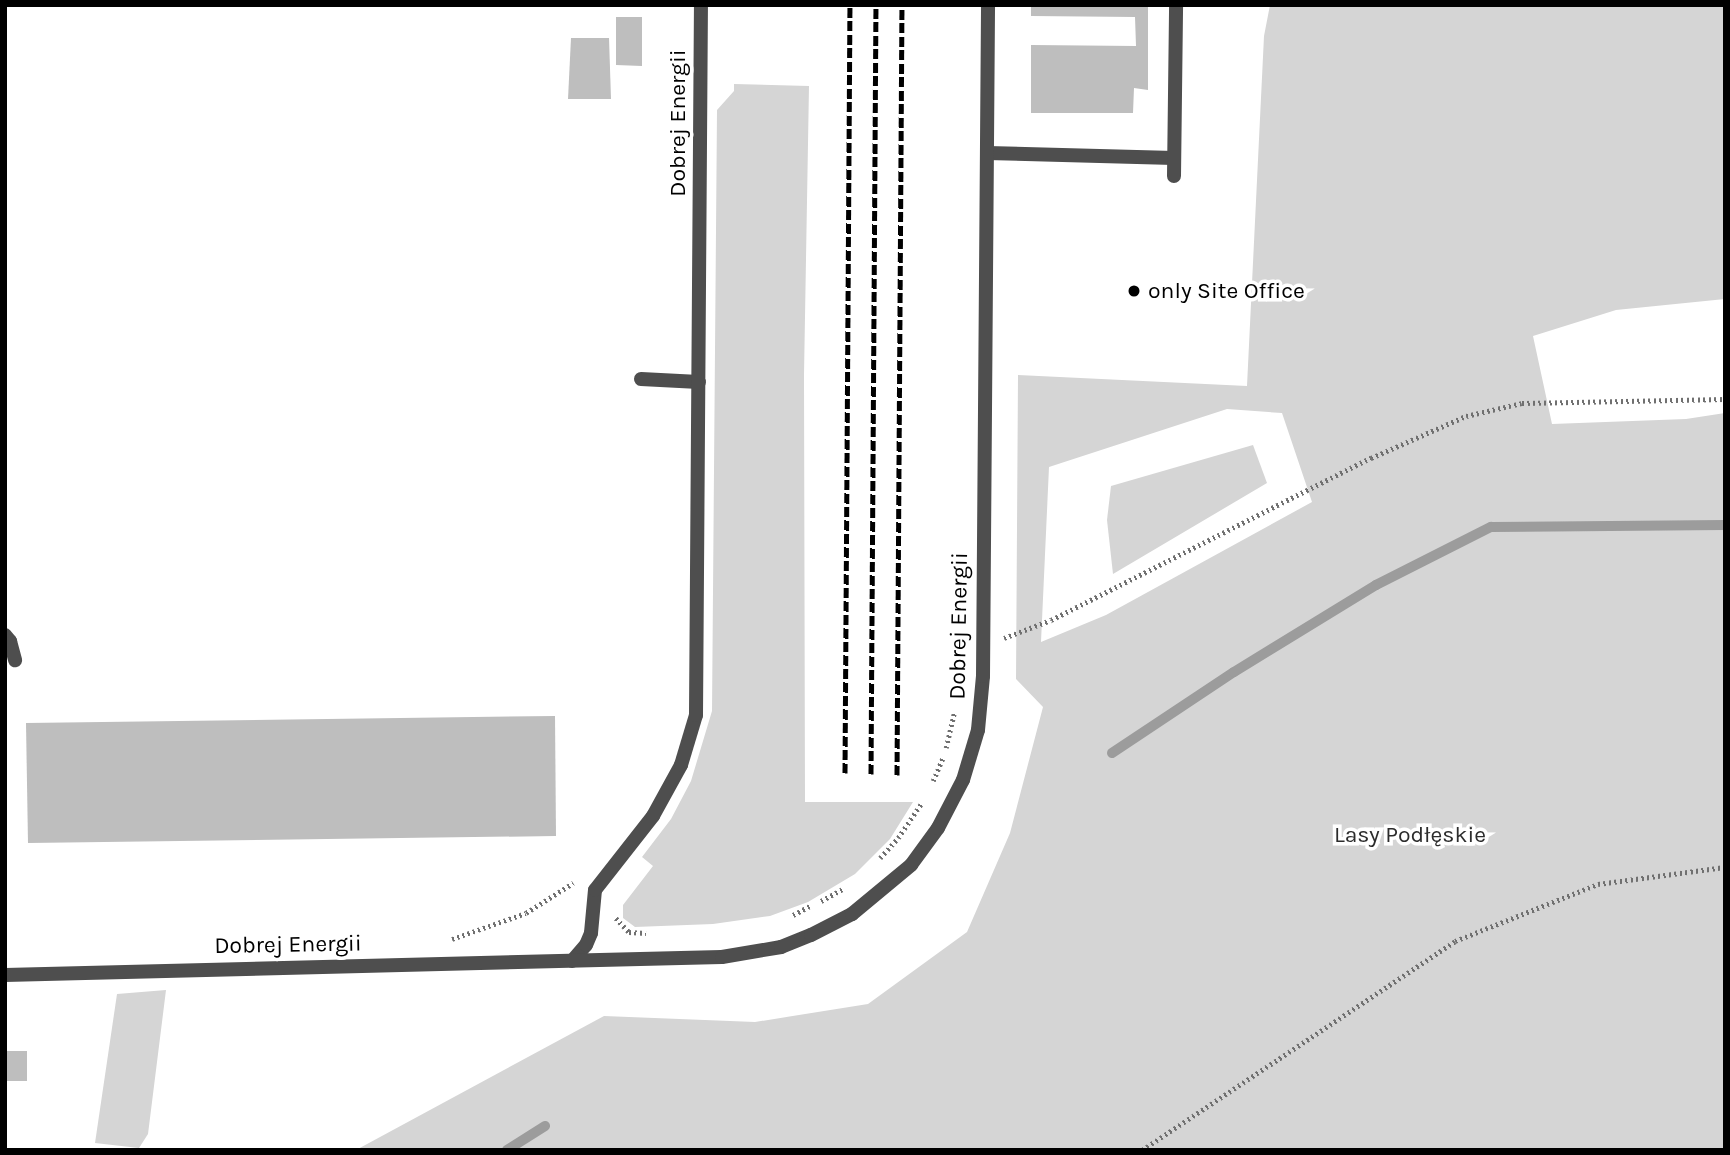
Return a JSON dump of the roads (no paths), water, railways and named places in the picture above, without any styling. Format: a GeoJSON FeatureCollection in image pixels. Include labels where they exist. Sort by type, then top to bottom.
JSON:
{"type":"FeatureCollection","features":[{"type":"Feature","properties":{"kind":"street","name":"Dobrej Energii"},"geometry":{"type":"LineString","coordinates":[[572,961],[586,945],[591,933],[595,890],[653,816],[681,765],[696,715],[701,5]]}},
{"type":"Feature","properties":{"kind":"street","name":"Dobrej Energii"},"geometry":{"type":"LineString","coordinates":[[5,975],[722,957],[781,947],[852,914],[883,891],[911,865],[938,828],[963,780],[978,730],[983,646],[988,5]]}},
{"type":"Feature","properties":{"kind":"street"},"geometry":{"type":"LineString","coordinates":[[1174,176],[1176,5]]}},
{"type":"Feature","properties":{"kind":"street"},"geometry":{"type":"LineString","coordinates":[[987,153],[1174,158]]}},
{"type":"Feature","properties":{"kind":"street"},"geometry":{"type":"LineString","coordinates":[[640,379],[699,382]]}},
{"type":"Feature","properties":{"kind":"street"},"geometry":{"type":"LineString","coordinates":[[5,635],[10,641],[15,660]]}},
{"type":"Feature","properties":{"kind":"waterway"},"geometry":{"type":"LineString","coordinates":[[1112,753],[1234,672],[1376,585],[1491,527],[1725,525]]}},
{"type":"Feature","properties":{"kind":"waterway"},"geometry":{"type":"LineString","coordinates":[[507,1150],[545,1126]]}},
{"type":"Feature","properties":{"kind":"railway"},"geometry":{"type":"LineString","coordinates":[[845,773],[850,5]]}},
{"type":"Feature","properties":{"kind":"railway"},"geometry":{"type":"LineString","coordinates":[[871,774],[876,5]]}},
{"type":"Feature","properties":{"kind":"railway"},"geometry":{"type":"LineString","coordinates":[[897,775],[902,5]]}},
{"type":"Feature","properties":{"kind":"place","name":"only Site Office"},"geometry":{"type":"Point","coordinates":[1134,291]}},
{"type":"Feature","properties":{"kind":"park label","name":"Lasy Podłęskie"},"geometry":{"type":"Point","coordinates":[1410,835]}}]}
